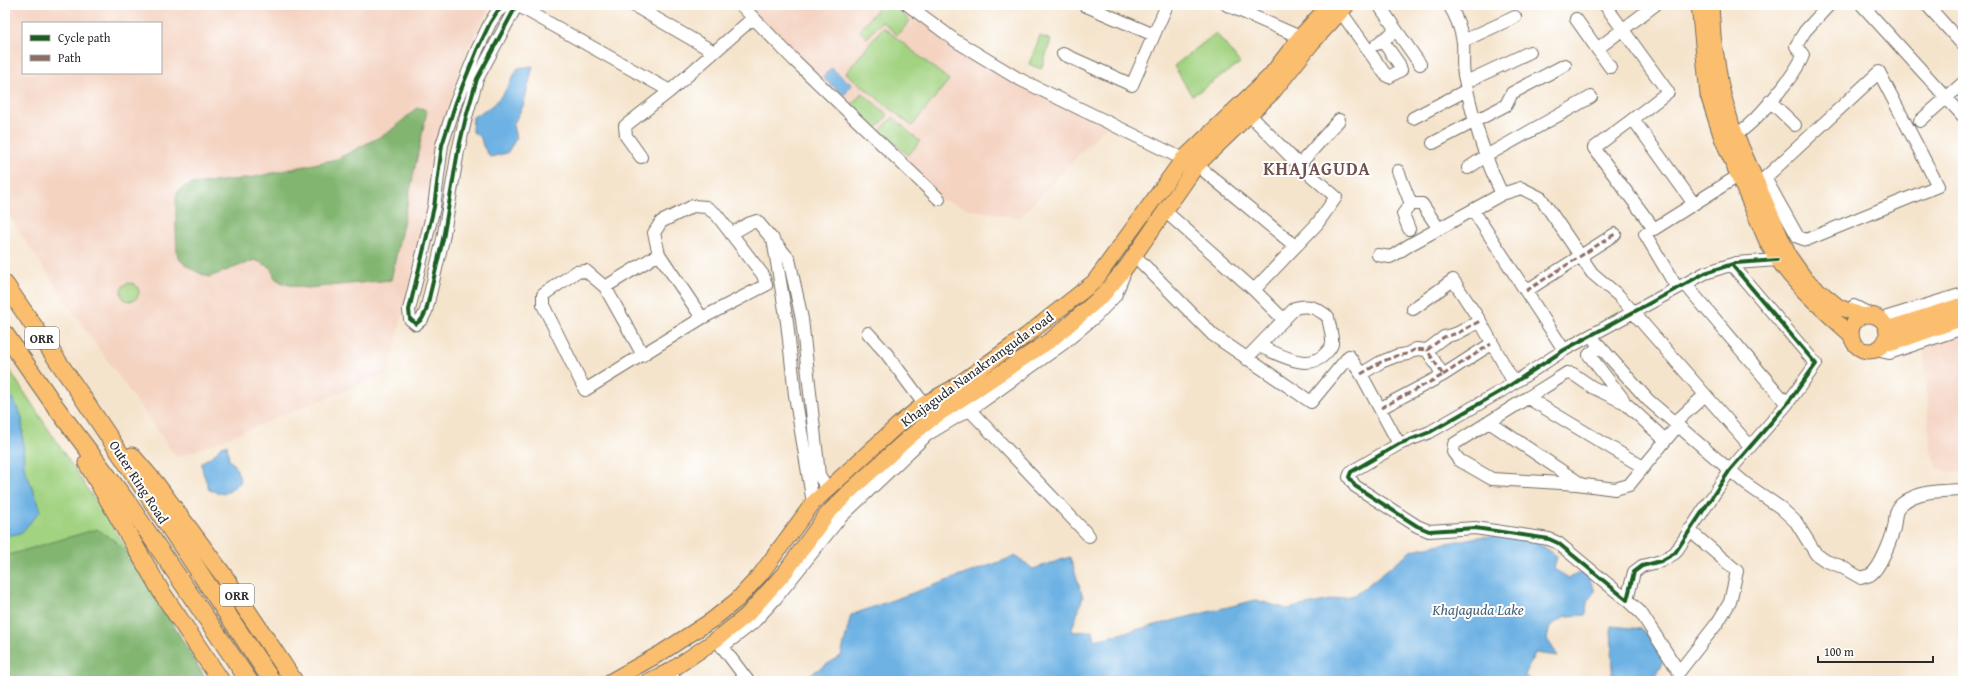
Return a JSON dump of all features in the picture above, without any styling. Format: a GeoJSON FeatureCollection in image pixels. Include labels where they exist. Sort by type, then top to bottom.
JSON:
{"type":"FeatureCollection","features":[{"type":"Feature","properties":{"kind":"highway","name":"Outer Ring Road"},"geometry":{"type":"LineString","coordinates":[[5,284],[79,392],[170,517],[272,681]]}},
{"type":"Feature","properties":{"kind":"highway","name":"Outer Ring Road"},"geometry":{"type":"LineString","coordinates":[[5,334],[55,406],[141,536],[249,681]]}},
{"type":"Feature","properties":{"kind":"highway","name":"ORR"},"geometry":{"type":"LineString","coordinates":[[170,517],[224,576],[294,681]]}},
{"type":"Feature","properties":{"kind":"highway","name":"ORR"},"geometry":{"type":"LineString","coordinates":[[141,536],[173,623],[210,681]]}},
{"type":"Feature","properties":{"kind":"highway","name":"ORR"},"geometry":{"type":"LineString","coordinates":[[162,593],[221,681]]}},
{"type":"Feature","properties":{"kind":"main road"},"geometry":{"type":"LineString","coordinates":[[1699,5],[1721,88],[1736,134],[1775,210],[1789,256],[1806,280],[1839,307],[1878,328],[1893,343],[1963,318]]}},
{"type":"Feature","properties":{"kind":"main road"},"geometry":{"type":"LineString","coordinates":[[1712,5],[1708,41],[1708,95],[1722,138],[1768,244],[1777,260],[1799,287],[1851,335],[1856,345],[1870,351],[1878,328]]}},
{"type":"Feature","properties":{"kind":"main road","name":"Khajaguda Nanakramguda road"},"geometry":{"type":"LineString","coordinates":[[611,681],[661,653],[712,620],[737,600],[760,575],[813,503],[899,424],[924,404],[975,374],[1094,282],[1190,162],[1270,76],[1300,37],[1339,7]]}},
{"type":"Feature","properties":{"kind":"main road","name":"Khajaguda Nanakramguda road"},"geometry":{"type":"LineString","coordinates":[[651,680],[672,676],[719,643],[768,593],[827,514],[894,459],[930,420],[965,404],[1052,339],[1103,295],[1166,212],[1190,162],[1249,114],[1273,92],[1339,7]]}},
{"type":"Feature","properties":{"kind":"main road"},"geometry":{"type":"LineString","coordinates":[[1851,335],[1854,324],[1878,328],[1963,305]]}},
{"type":"Feature","properties":{"kind":"street"},"geometry":{"type":"LineString","coordinates":[[509,5],[504,6],[496,12],[477,50],[456,102],[442,145],[429,229],[409,310],[410,319],[416,324],[422,319],[426,310],[443,238],[458,151],[477,79],[516,5],[670,91]]}},
{"type":"Feature","properties":{"kind":"street"},"geometry":{"type":"LineString","coordinates":[[633,5],[714,52]]}},
{"type":"Feature","properties":{"kind":"street"},"geometry":{"type":"LineString","coordinates":[[741,5],[799,66],[939,199]]}},
{"type":"Feature","properties":{"kind":"street"},"geometry":{"type":"LineString","coordinates":[[908,5],[956,41],[1017,78],[1190,162],[1295,246]]}},
{"type":"Feature","properties":{"kind":"street"},"geometry":{"type":"LineString","coordinates":[[1084,5],[1154,35]]}},
{"type":"Feature","properties":{"kind":"street"},"geometry":{"type":"LineString","coordinates":[[1063,54],[1132,85],[1167,5]]}},
{"type":"Feature","properties":{"kind":"street"},"geometry":{"type":"LineString","coordinates":[[1227,5],[1300,37]]}},
{"type":"Feature","properties":{"kind":"street"},"geometry":{"type":"LineString","coordinates":[[1379,5],[1420,64]]}},
{"type":"Feature","properties":{"kind":"street"},"geometry":{"type":"LineString","coordinates":[[1449,5],[1454,13],[1463,42],[1466,86],[1486,156],[1502,194]]}},
{"type":"Feature","properties":{"kind":"street"},"geometry":{"type":"LineString","coordinates":[[1606,5],[1668,92],[1594,148],[1654,229],[1738,176]]}},
{"type":"Feature","properties":{"kind":"street"},"geometry":{"type":"LineString","coordinates":[[1597,49],[1655,5]]}},
{"type":"Feature","properties":{"kind":"street"},"geometry":{"type":"LineString","coordinates":[[1736,134],[1742,131],[1770,101],[1800,64],[1803,55],[1796,46],[1804,31],[1829,5]]}},
{"type":"Feature","properties":{"kind":"street"},"geometry":{"type":"LineString","coordinates":[[1862,5],[1963,116]]}},
{"type":"Feature","properties":{"kind":"street"},"geometry":{"type":"LineString","coordinates":[[1927,5],[1963,45]]}},
{"type":"Feature","properties":{"kind":"street"},"geometry":{"type":"LineString","coordinates":[[1339,7],[1368,50],[1389,77],[1401,70],[1399,64],[1382,40]]}},
{"type":"Feature","properties":{"kind":"street"},"geometry":{"type":"LineString","coordinates":[[1463,42],[1515,17]]}},
{"type":"Feature","properties":{"kind":"street"},"geometry":{"type":"LineString","coordinates":[[641,157],[626,136],[625,126],[670,91],[753,18]]}},
{"type":"Feature","properties":{"kind":"street"},"geometry":{"type":"LineString","coordinates":[[1576,19],[1610,67]]}},
{"type":"Feature","properties":{"kind":"street"},"geometry":{"type":"LineString","coordinates":[[1368,50],[1394,32],[1394,27]]}},
{"type":"Feature","properties":{"kind":"street"},"geometry":{"type":"LineString","coordinates":[[1413,118],[1466,86],[1530,52]]}},
{"type":"Feature","properties":{"kind":"street"},"geometry":{"type":"LineString","coordinates":[[1434,143],[1506,105],[1512,93],[1565,65]]}},
{"type":"Feature","properties":{"kind":"street"},"geometry":{"type":"LineString","coordinates":[[1879,72],[1938,186],[1806,240],[1794,234],[1775,210],[1765,178],[1879,72]]}},
{"type":"Feature","properties":{"kind":"street"},"geometry":{"type":"LineString","coordinates":[[1920,121],[1963,83]]}},
{"type":"Feature","properties":{"kind":"street"},"geometry":{"type":"LineString","coordinates":[[1468,168],[1486,156],[1591,96]]}},
{"type":"Feature","properties":{"kind":"street"},"geometry":{"type":"LineString","coordinates":[[1770,101],[1795,125]]}},
{"type":"Feature","properties":{"kind":"street"},"geometry":{"type":"LineString","coordinates":[[1249,114],[1299,165],[1336,197],[1317,224],[1254,290]]}},
{"type":"Feature","properties":{"kind":"street"},"geometry":{"type":"LineString","coordinates":[[1633,119],[1694,204]]}},
{"type":"Feature","properties":{"kind":"street"},"geometry":{"type":"LineString","coordinates":[[1299,165],[1339,120]]}},
{"type":"Feature","properties":{"kind":"street"},"geometry":{"type":"LineString","coordinates":[[1398,171],[1411,204]]}},
{"type":"Feature","properties":{"kind":"street"},"geometry":{"type":"LineString","coordinates":[[1378,255],[1390,257],[1410,244],[1502,194],[1521,188],[1541,198],[1592,273],[1619,296],[1632,314],[1750,446]]}},
{"type":"Feature","properties":{"kind":"street"},"geometry":{"type":"LineString","coordinates":[[1411,204],[1422,204],[1439,229]]}},
{"type":"Feature","properties":{"kind":"street"},"geometry":{"type":"LineString","coordinates":[[1409,229],[1403,214],[1411,204]]}},
{"type":"Feature","properties":{"kind":"street"},"geometry":{"type":"LineString","coordinates":[[643,355],[605,287],[592,274],[580,270],[543,295],[543,305],[585,390],[643,355],[702,318],[766,285],[763,275],[711,209],[706,207],[693,206],[661,222],[654,233],[659,254],[702,318]]}},
{"type":"Feature","properties":{"kind":"street"},"geometry":{"type":"LineString","coordinates":[[1473,210],[1564,350]]}},
{"type":"Feature","properties":{"kind":"street"},"geometry":{"type":"LineString","coordinates":[[1166,212],[1254,290],[1284,320]]}},
{"type":"Feature","properties":{"kind":"street"},"geometry":{"type":"LineString","coordinates":[[732,235],[757,221],[789,259],[802,319],[819,475],[824,482],[831,487]]}},
{"type":"Feature","properties":{"kind":"street"},"geometry":{"type":"LineString","coordinates":[[1526,291],[1615,234]]}},
{"type":"Feature","properties":{"kind":"street"},"geometry":{"type":"LineString","coordinates":[[1645,234],[1681,286],[1786,404]]}},
{"type":"Feature","properties":{"kind":"street"},"geometry":{"type":"LineString","coordinates":[[773,239],[787,322],[795,395],[813,503]]}},
{"type":"Feature","properties":{"kind":"street"},"geometry":{"type":"LineString","coordinates":[[605,287],[659,254]]}},
{"type":"Feature","properties":{"kind":"street"},"geometry":{"type":"LineString","coordinates":[[1689,530],[1736,571],[1730,602],[1718,622],[1679,672],[1641,613],[1558,543],[1549,539],[1475,528],[1429,531],[1417,526],[1355,486],[1350,481],[1349,477],[1351,472],[1399,444],[1430,432],[1514,383],[1564,350],[1705,273],[1732,265],[1777,260]]}},
{"type":"Feature","properties":{"kind":"street"},"geometry":{"type":"LineString","coordinates":[[1130,261],[1200,324],[1230,348],[1311,402],[1349,356],[1381,408],[1399,444]]}},
{"type":"Feature","properties":{"kind":"street"},"geometry":{"type":"LineString","coordinates":[[1627,600],[1634,572],[1642,566],[1661,561],[1675,553],[1730,470],[1786,404],[1816,364],[1732,265]]}},
{"type":"Feature","properties":{"kind":"street"},"geometry":{"type":"LineString","coordinates":[[1413,309],[1453,280],[1480,321],[1491,344],[1514,383]]}},
{"type":"Feature","properties":{"kind":"street"},"geometry":{"type":"LineString","coordinates":[[1963,294],[1878,328],[1889,353],[1963,328]]}},
{"type":"Feature","properties":{"kind":"street"},"geometry":{"type":"LineString","coordinates":[[1246,359],[1295,308],[1305,305],[1321,311],[1328,317],[1332,343],[1330,348],[1321,358],[1314,361],[1292,361],[1259,346]]}},
{"type":"Feature","properties":{"kind":"street"},"geometry":{"type":"LineString","coordinates":[[1361,374],[1381,362],[1396,356],[1407,354],[1416,349],[1427,350],[1444,336],[1458,333],[1480,321]]}},
{"type":"Feature","properties":{"kind":"street"},"geometry":{"type":"LineString","coordinates":[[868,333],[886,353],[924,404]]}},
{"type":"Feature","properties":{"kind":"street"},"geometry":{"type":"LineString","coordinates":[[1590,336],[1648,400],[1679,422],[1746,484],[1781,508],[1796,522],[1816,554],[1826,561],[1840,566],[1861,578],[1870,574],[1879,564],[1894,528],[1896,511],[1904,502],[1916,496],[1929,493],[1963,490]]}},
{"type":"Feature","properties":{"kind":"street"},"geometry":{"type":"LineString","coordinates":[[1381,408],[1443,375],[1491,344]]}},
{"type":"Feature","properties":{"kind":"street"},"geometry":{"type":"LineString","coordinates":[[1600,346],[1589,355],[1623,398],[1622,400]]}},
{"type":"Feature","properties":{"kind":"street"},"geometry":{"type":"LineString","coordinates":[[1427,350],[1443,375]]}},
{"type":"Feature","properties":{"kind":"street"},"geometry":{"type":"LineString","coordinates":[[1665,440],[1622,400],[1621,401],[1592,387],[1573,374],[1567,373],[1454,444],[1453,452],[1459,460],[1492,479],[1582,485],[1615,489],[1629,486],[1643,467],[1665,440],[1679,422],[1705,395]]}},
{"type":"Feature","properties":{"kind":"street"},"geometry":{"type":"LineString","coordinates":[[1528,398],[1643,467]]}},
{"type":"Feature","properties":{"kind":"street"},"geometry":{"type":"LineString","coordinates":[[965,404],[1089,536]]}},
{"type":"Feature","properties":{"kind":"street"},"geometry":{"type":"LineString","coordinates":[[1489,422],[1582,485]]}},
{"type":"Feature","properties":{"kind":"street"},"geometry":{"type":"LineString","coordinates":[[719,643],[748,681]]}},
{"type":"Feature","properties":{"kind":"shaded area"},"geometry":{"type":"Polygon","coordinates":[[[5,5],[491,5],[467,49],[432,158],[425,216],[389,373],[177,458],[87,332],[5,210],[5,5]]]}},
{"type":"Feature","properties":{"kind":"shaded area"},"geometry":{"type":"Polygon","coordinates":[[[757,5],[908,5],[931,23],[1109,123],[1019,218],[969,209],[939,199],[752,12],[757,5]]]}},
{"type":"Feature","properties":{"kind":"shaded area"},"geometry":{"type":"Polygon","coordinates":[[[1963,333],[1963,471],[1949,472],[1937,467],[1934,456],[1930,451],[1923,347],[1963,333]]]}},
{"type":"Feature","properties":{"kind":"green space"},"geometry":{"type":"Polygon","coordinates":[[[881,5],[893,5],[910,21],[897,35],[882,21],[867,38],[859,30],[881,5]]]}},
{"type":"Feature","properties":{"kind":"green space"},"geometry":{"type":"Polygon","coordinates":[[[883,27],[949,80],[912,126],[846,73],[883,27]]]}},
{"type":"Feature","properties":{"kind":"green space"},"geometry":{"type":"Polygon","coordinates":[[[1216,33],[1240,63],[1192,96],[1174,66],[1216,33]]]}},
{"type":"Feature","properties":{"kind":"green space"},"geometry":{"type":"Polygon","coordinates":[[[1040,36],[1051,40],[1041,69],[1029,64],[1040,36]]]}},
{"type":"Feature","properties":{"kind":"green space"},"geometry":{"type":"Polygon","coordinates":[[[862,93],[888,115],[877,128],[851,106],[862,93]]]}},
{"type":"Feature","properties":{"kind":"green space"},"geometry":{"type":"Polygon","coordinates":[[[417,108],[422,108],[427,111],[391,280],[307,288],[282,283],[275,278],[270,267],[255,260],[209,277],[187,266],[178,257],[176,237],[176,197],[179,190],[192,184],[250,178],[337,159],[389,132],[417,108]]]}},
{"type":"Feature","properties":{"kind":"green space"},"geometry":{"type":"Polygon","coordinates":[[[893,117],[920,142],[908,155],[880,131],[893,117]]]}},
{"type":"Feature","properties":{"kind":"green space"},"geometry":{"type":"Polygon","coordinates":[[[130,283],[136,286],[139,292],[136,298],[130,301],[124,298],[121,292],[124,286],[130,283]]]}},
{"type":"Feature","properties":{"kind":"green space"},"geometry":{"type":"Polygon","coordinates":[[[5,363],[128,551],[207,681],[5,681],[5,363]]]}},
{"type":"Feature","properties":{"kind":"green space"},"geometry":{"type":"Polygon","coordinates":[[[97,529],[115,541],[133,558],[207,681],[5,681],[5,556],[97,529]]]}},
{"type":"Feature","properties":{"kind":"water"},"geometry":{"type":"Polygon","coordinates":[[[533,66],[523,106],[513,125],[516,139],[507,153],[490,157],[483,146],[481,138],[472,131],[473,117],[493,105],[504,93],[518,68],[533,66]]]}},
{"type":"Feature","properties":{"kind":"water"},"geometry":{"type":"Polygon","coordinates":[[[831,68],[852,85],[844,95],[823,78],[831,68]]]}},
{"type":"Feature","properties":{"kind":"water"},"geometry":{"type":"Polygon","coordinates":[[[5,371],[7,371],[7,389],[22,417],[24,467],[41,510],[21,533],[5,536],[5,371]]]}},
{"type":"Feature","properties":{"kind":"water"},"geometry":{"type":"Polygon","coordinates":[[[227,445],[229,460],[235,465],[241,482],[224,494],[209,490],[203,473],[202,462],[215,454],[221,446],[227,445]]]}},
{"type":"Feature","properties":{"kind":"water","name":"Khajaguda Lake"},"geometry":{"type":"Polygon","coordinates":[[[1527,535],[1557,556],[1554,569],[1569,578],[1581,572],[1589,578],[1595,591],[1587,602],[1586,615],[1566,616],[1550,626],[1547,639],[1558,656],[1535,653],[1525,675],[1531,681],[799,681],[841,656],[851,615],[1016,556],[1033,569],[1070,557],[1083,597],[1071,632],[1093,631],[1095,640],[1256,600],[1287,609],[1355,595],[1412,550],[1477,537],[1527,535]]]}},
{"type":"Feature","properties":{"kind":"water"},"geometry":{"type":"Polygon","coordinates":[[[1611,626],[1642,629],[1665,657],[1653,681],[1610,681],[1613,669],[1611,626]]]}},
{"type":"Feature","properties":{"kind":"marked path"},"geometry":{"type":"LineString","coordinates":[[1526,291],[1615,234]]}},
{"type":"Feature","properties":{"kind":"marked path"},"geometry":{"type":"LineString","coordinates":[[1361,374],[1381,362],[1396,356],[1407,354],[1416,349],[1427,350],[1444,337],[1458,333],[1480,321]]}},
{"type":"Feature","properties":{"kind":"marked path"},"geometry":{"type":"LineString","coordinates":[[1443,375],[1491,344]]}},
{"type":"Feature","properties":{"kind":"marked path"},"geometry":{"type":"LineString","coordinates":[[1381,408],[1443,375],[1427,350]]}},
{"type":"Feature","properties":{"kind":"cycle path"},"geometry":{"type":"LineString","coordinates":[[509,5],[504,6],[497,12],[477,50],[456,102],[442,145],[434,207],[409,310],[410,319],[416,324],[422,319],[426,311],[443,239],[458,151],[477,79],[513,12],[515,5]]}},
{"type":"Feature","properties":{"kind":"cycle path"},"geometry":{"type":"LineString","coordinates":[[1732,265],[1816,364],[1787,404],[1730,470],[1675,553],[1661,561],[1642,566],[1634,572],[1627,600],[1558,543],[1549,539],[1475,528],[1429,531],[1417,526],[1355,486],[1349,477],[1351,472],[1399,444],[1430,432],[1503,390],[1564,350],[1705,273],[1736,263],[1777,260]]}},
{"type":"Feature","properties":{"kind":"district","name":"KHAJAGUDA"},"geometry":{"type":"Point","coordinates":[1317,169]}}]}
